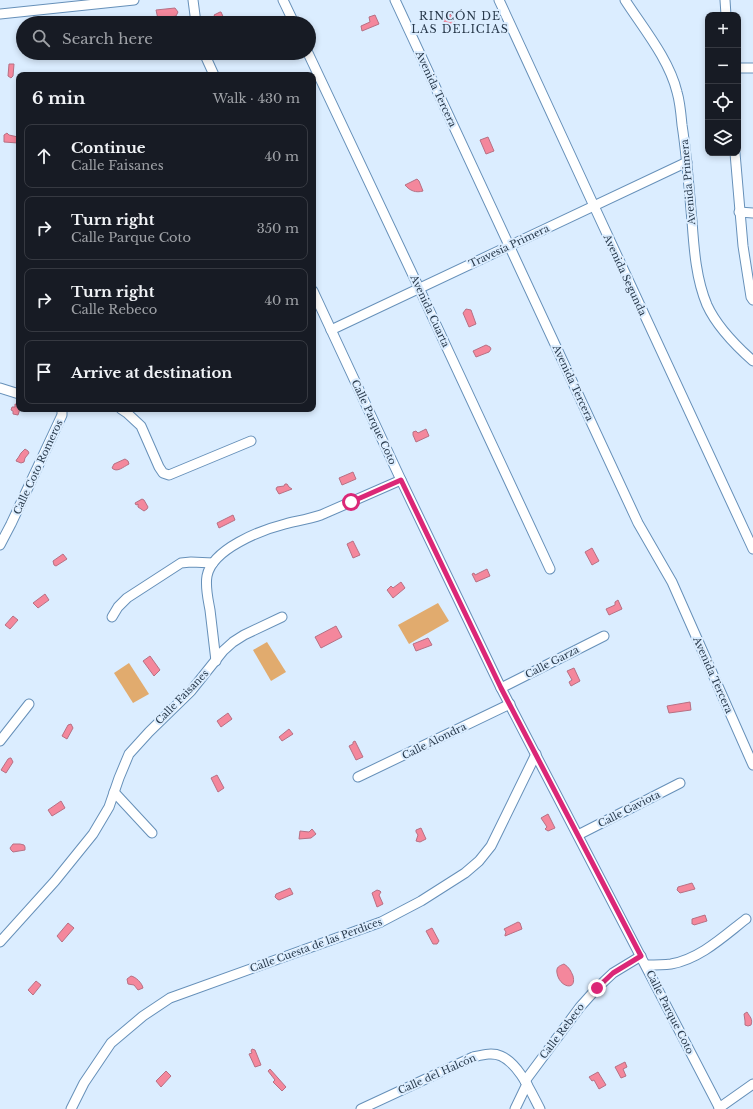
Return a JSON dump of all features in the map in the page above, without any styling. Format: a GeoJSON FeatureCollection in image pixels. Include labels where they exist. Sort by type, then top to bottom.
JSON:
{"type":"FeatureCollection","features":[{"type":"Feature","properties":{"kind":"street"},"geometry":{"type":"LineString","coordinates":[[0,14],[134,0]]}},
{"type":"Feature","properties":{"kind":"street"},"geometry":{"type":"LineString","coordinates":[[193,0],[195,16]]}},
{"type":"Feature","properties":{"kind":"street"},"geometry":{"type":"LineString","coordinates":[[283,0],[291,16]]}},
{"type":"Feature","properties":{"kind":"street","name":"Avenida Tercera"},"geometry":{"type":"LineString","coordinates":[[395,0],[638,523],[672,582],[753,765]]}},
{"type":"Feature","properties":{"kind":"street","name":"Avenida Segunda"},"geometry":{"type":"LineString","coordinates":[[499,0],[753,549]]}},
{"type":"Feature","properties":{"kind":"street","name":"Avenida Primera"},"geometry":{"type":"LineString","coordinates":[[624,0],[658,50],[669,70],[677,92],[687,162],[693,245],[698,274],[707,305],[722,329],[737,347],[753,361]]}},
{"type":"Feature","properties":{"kind":"street"},"geometry":{"type":"LineString","coordinates":[[725,0],[726,12]]}},
{"type":"Feature","properties":{"kind":"street"},"geometry":{"type":"LineString","coordinates":[[207,60],[213,72]]}},
{"type":"Feature","properties":{"kind":"street","name":"Avenida Cuarta"},"geometry":{"type":"LineString","coordinates":[[311,60],[420,288],[550,570]]}},
{"type":"Feature","properties":{"kind":"street"},"geometry":{"type":"LineString","coordinates":[[741,68],[753,68]]}},
{"type":"Feature","properties":{"kind":"street"},"geometry":{"type":"LineString","coordinates":[[735,156],[746,269],[751,297],[753,300]]}},
{"type":"Feature","properties":{"kind":"street","name":"Travesía Primera"},"geometry":{"type":"LineString","coordinates":[[331,330],[687,162]]}},
{"type":"Feature","properties":{"kind":"street"},"geometry":{"type":"LineString","coordinates":[[740,212],[753,213]]}},
{"type":"Feature","properties":{"kind":"street","name":"Calle Parque Coto"},"geometry":{"type":"LineString","coordinates":[[316,298],[401,480],[501,688],[719,1108]]}},
{"type":"Feature","properties":{"kind":"street"},"geometry":{"type":"LineString","coordinates":[[0,388],[16,393]]}},
{"type":"Feature","properties":{"kind":"street","name":"Calle Coto Romeros"},"geometry":{"type":"LineString","coordinates":[[0,545],[62,415],[62,412]]}},
{"type":"Feature","properties":{"kind":"street"},"geometry":{"type":"LineString","coordinates":[[125,412],[141,426],[159,467],[163,473],[169,475],[251,441]]}},
{"type":"Feature","properties":{"kind":"street","name":"Calle Faisanes"},"geometry":{"type":"LineString","coordinates":[[0,942],[55,881],[94,834],[109,807],[129,754],[191,691],[216,661],[207,591],[207,576],[213,563],[225,550],[266,530],[321,515],[401,480]]}},
{"type":"Feature","properties":{"kind":"street"},"geometry":{"type":"LineString","coordinates":[[112,617],[118,607],[127,598],[181,563],[213,563]]}},
{"type":"Feature","properties":{"kind":"street"},"geometry":{"type":"LineString","coordinates":[[216,661],[223,651],[233,642],[244,635],[282,617]]}},
{"type":"Feature","properties":{"kind":"street","name":"Calle Garza"},"geometry":{"type":"LineString","coordinates":[[501,688],[604,636]]}},
{"type":"Feature","properties":{"kind":"street"},"geometry":{"type":"LineString","coordinates":[[0,741],[29,704]]}},
{"type":"Feature","properties":{"kind":"street","name":"Calle Alondra"},"geometry":{"type":"LineString","coordinates":[[358,777],[510,704]]}},
{"type":"Feature","properties":{"kind":"street","name":"Calle Cuesta de las Perdices"},"geometry":{"type":"LineString","coordinates":[[71,1109],[84,1083],[111,1043],[143,1016],[170,998],[381,922],[421,901],[464,873],[479,860],[491,846],[536,754]]}},
{"type":"Feature","properties":{"kind":"street","name":"Calle Gaviota"},"geometry":{"type":"LineString","coordinates":[[578,835],[680,783]]}},
{"type":"Feature","properties":{"kind":"street"},"geometry":{"type":"LineString","coordinates":[[114,792],[152,833]]}},
{"type":"Feature","properties":{"kind":"street"},"geometry":{"type":"LineString","coordinates":[[646,965],[672,964],[694,957],[746,919]]}},
{"type":"Feature","properties":{"kind":"street","name":"Calle Rebeco"},"geometry":{"type":"LineString","coordinates":[[515,1109],[526,1083],[580,1007],[613,973],[641,956]]}},
{"type":"Feature","properties":{"kind":"street","name":"Calle del Halcón"},"geometry":{"type":"LineString","coordinates":[[361,1109],[473,1057],[487,1054],[501,1056],[515,1066],[540,1109]]}},
{"type":"Feature","properties":{"kind":"street"},"geometry":{"type":"LineString","coordinates":[[719,1108],[753,1084]]}},
{"type":"Feature","properties":{"kind":"shaded area"},"geometry":{"type":"Polygon","coordinates":[[[175,8],[178,12],[176,16],[157,16],[156,10],[175,8]]]}},
{"type":"Feature","properties":{"kind":"shaded area"},"geometry":{"type":"Polygon","coordinates":[[[221,12],[223,16],[214,16],[221,12]]]}},
{"type":"Feature","properties":{"kind":"shaded area"},"geometry":{"type":"Polygon","coordinates":[[[451,14],[456,26],[448,29],[442,18],[451,14]]]}},
{"type":"Feature","properties":{"kind":"shaded area"},"geometry":{"type":"Polygon","coordinates":[[[375,15],[379,24],[362,31],[361,26],[370,22],[369,17],[375,15]]]}},
{"type":"Feature","properties":{"kind":"shaded area"},"geometry":{"type":"Polygon","coordinates":[[[9,64],[14,64],[13,76],[11,78],[8,76],[9,64]]]}},
{"type":"Feature","properties":{"kind":"shaded area"},"geometry":{"type":"Polygon","coordinates":[[[7,133],[16,137],[16,143],[4,142],[4,135],[7,133]]]}},
{"type":"Feature","properties":{"kind":"shaded area"},"geometry":{"type":"Polygon","coordinates":[[[488,137],[494,151],[486,154],[480,140],[488,137]]]}},
{"type":"Feature","properties":{"kind":"shaded area"},"geometry":{"type":"Polygon","coordinates":[[[417,179],[423,191],[413,191],[405,185],[417,179]]]}},
{"type":"Feature","properties":{"kind":"shaded area"},"geometry":{"type":"Polygon","coordinates":[[[466,309],[471,310],[476,324],[469,327],[463,313],[466,309]]]}},
{"type":"Feature","properties":{"kind":"shaded area"},"geometry":{"type":"Polygon","coordinates":[[[486,345],[491,349],[489,352],[476,357],[473,351],[486,345]]]}},
{"type":"Feature","properties":{"kind":"shaded area"},"geometry":{"type":"Polygon","coordinates":[[[15,404],[16,412],[19,412],[18,415],[13,414],[13,411],[11,410],[12,407],[15,407],[15,404]]]}},
{"type":"Feature","properties":{"kind":"shaded area"},"geometry":{"type":"Polygon","coordinates":[[[426,429],[429,436],[416,442],[413,432],[416,431],[418,433],[426,429]]]}},
{"type":"Feature","properties":{"kind":"shaded area"},"geometry":{"type":"Polygon","coordinates":[[[25,449],[29,453],[24,462],[21,463],[16,461],[21,453],[25,449]]]}},
{"type":"Feature","properties":{"kind":"shaded area"},"geometry":{"type":"Polygon","coordinates":[[[125,459],[129,464],[118,470],[112,468],[114,464],[125,459]]]}},
{"type":"Feature","properties":{"kind":"shaded area"},"geometry":{"type":"Polygon","coordinates":[[[353,472],[356,479],[342,485],[339,478],[353,472]]]}},
{"type":"Feature","properties":{"kind":"shaded area"},"geometry":{"type":"Polygon","coordinates":[[[285,484],[292,489],[279,494],[276,489],[277,487],[284,486],[285,484]]]}},
{"type":"Feature","properties":{"kind":"shaded area"},"geometry":{"type":"Polygon","coordinates":[[[142,499],[148,507],[144,511],[138,507],[138,504],[136,505],[135,503],[142,499]]]}},
{"type":"Feature","properties":{"kind":"shaded area"},"geometry":{"type":"Polygon","coordinates":[[[233,515],[235,520],[219,528],[217,523],[233,515]]]}},
{"type":"Feature","properties":{"kind":"shaded area"},"geometry":{"type":"Polygon","coordinates":[[[353,541],[360,555],[353,558],[347,544],[353,541]]]}},
{"type":"Feature","properties":{"kind":"shaded area"},"geometry":{"type":"Polygon","coordinates":[[[592,548],[599,561],[592,565],[585,552],[592,548]]]}},
{"type":"Feature","properties":{"kind":"shaded area"},"geometry":{"type":"Polygon","coordinates":[[[63,554],[67,559],[56,566],[54,565],[53,561],[63,554]]]}},
{"type":"Feature","properties":{"kind":"shaded area"},"geometry":{"type":"Polygon","coordinates":[[[487,569],[490,576],[476,582],[472,574],[474,573],[475,575],[487,569]]]}},
{"type":"Feature","properties":{"kind":"shaded area"},"geometry":{"type":"Polygon","coordinates":[[[401,582],[405,588],[393,598],[387,590],[391,586],[393,588],[401,582]]]}},
{"type":"Feature","properties":{"kind":"shaded area"},"geometry":{"type":"Polygon","coordinates":[[[45,594],[49,600],[38,608],[33,603],[45,594]]]}},
{"type":"Feature","properties":{"kind":"shaded area"},"geometry":{"type":"Polygon","coordinates":[[[618,600],[622,609],[609,615],[606,609],[615,605],[615,602],[618,600]]]}},
{"type":"Feature","properties":{"kind":"shaded area"},"geometry":{"type":"Polygon","coordinates":[[[438,603],[449,621],[409,644],[398,625],[438,603]]]}},
{"type":"Feature","properties":{"kind":"shaded area"},"geometry":{"type":"Polygon","coordinates":[[[13,616],[18,620],[10,629],[5,625],[13,616]]]}},
{"type":"Feature","properties":{"kind":"shaded area"},"geometry":{"type":"Polygon","coordinates":[[[336,626],[342,637],[321,648],[315,637],[336,626]]]}},
{"type":"Feature","properties":{"kind":"shaded area"},"geometry":{"type":"Polygon","coordinates":[[[428,638],[432,645],[416,651],[413,644],[428,638]]]}},
{"type":"Feature","properties":{"kind":"shaded area"},"geometry":{"type":"Polygon","coordinates":[[[267,642],[286,672],[271,681],[253,650],[267,642]]]}},
{"type":"Feature","properties":{"kind":"shaded area"},"geometry":{"type":"Polygon","coordinates":[[[150,656],[160,670],[154,676],[143,661],[150,656]]]}},
{"type":"Feature","properties":{"kind":"shaded area"},"geometry":{"type":"Polygon","coordinates":[[[129,663],[149,694],[133,703],[114,673],[129,663]]]}},
{"type":"Feature","properties":{"kind":"shaded area"},"geometry":{"type":"Polygon","coordinates":[[[574,668],[580,681],[571,686],[569,682],[572,680],[567,671],[574,668]]]}},
{"type":"Feature","properties":{"kind":"shaded area"},"geometry":{"type":"Polygon","coordinates":[[[690,702],[691,710],[669,713],[667,706],[690,702]]]}},
{"type":"Feature","properties":{"kind":"shaded area"},"geometry":{"type":"Polygon","coordinates":[[[228,713],[232,719],[221,727],[217,721],[228,713]]]}},
{"type":"Feature","properties":{"kind":"shaded area"},"geometry":{"type":"Polygon","coordinates":[[[71,724],[73,728],[67,739],[62,736],[68,725],[71,724]]]}},
{"type":"Feature","properties":{"kind":"shaded area"},"geometry":{"type":"Polygon","coordinates":[[[289,729],[293,734],[282,741],[279,737],[289,729]]]}},
{"type":"Feature","properties":{"kind":"shaded area"},"geometry":{"type":"Polygon","coordinates":[[[355,741],[363,757],[356,760],[349,746],[355,741]]]}},
{"type":"Feature","properties":{"kind":"shaded area"},"geometry":{"type":"Polygon","coordinates":[[[10,758],[13,762],[6,773],[1,770],[10,758]]]}},
{"type":"Feature","properties":{"kind":"shaded area"},"geometry":{"type":"Polygon","coordinates":[[[217,775],[224,788],[218,792],[211,778],[217,775]]]}},
{"type":"Feature","properties":{"kind":"shaded area"},"geometry":{"type":"Polygon","coordinates":[[[61,801],[65,808],[52,816],[48,810],[61,801]]]}},
{"type":"Feature","properties":{"kind":"shaded area"},"geometry":{"type":"Polygon","coordinates":[[[548,814],[555,828],[548,831],[545,829],[547,827],[541,818],[548,814]]]}},
{"type":"Feature","properties":{"kind":"shaded area"},"geometry":{"type":"Polygon","coordinates":[[[421,828],[426,839],[420,842],[416,841],[418,835],[416,830],[421,828]]]}},
{"type":"Feature","properties":{"kind":"shaded area"},"geometry":{"type":"Polygon","coordinates":[[[312,829],[316,834],[311,838],[299,839],[300,831],[309,832],[312,829]]]}},
{"type":"Feature","properties":{"kind":"shaded area"},"geometry":{"type":"Polygon","coordinates":[[[13,844],[24,845],[25,850],[13,852],[10,848],[13,844]]]}},
{"type":"Feature","properties":{"kind":"shaded area"},"geometry":{"type":"Polygon","coordinates":[[[692,883],[695,889],[680,893],[677,890],[678,887],[692,883]]]}},
{"type":"Feature","properties":{"kind":"shaded area"},"geometry":{"type":"Polygon","coordinates":[[[290,888],[293,894],[279,900],[275,897],[276,894],[290,888]]]}},
{"type":"Feature","properties":{"kind":"shaded area"},"geometry":{"type":"Polygon","coordinates":[[[377,890],[381,892],[379,895],[383,904],[377,907],[372,893],[377,890]]]}},
{"type":"Feature","properties":{"kind":"shaded area"},"geometry":{"type":"Polygon","coordinates":[[[705,915],[707,921],[694,925],[692,924],[692,919],[705,915]]]}},
{"type":"Feature","properties":{"kind":"shaded area"},"geometry":{"type":"Polygon","coordinates":[[[518,922],[520,923],[522,929],[505,936],[506,932],[504,929],[518,922]]]}},
{"type":"Feature","properties":{"kind":"shaded area"},"geometry":{"type":"Polygon","coordinates":[[[68,923],[74,928],[62,942],[57,936],[68,923]]]}},
{"type":"Feature","properties":{"kind":"shaded area"},"geometry":{"type":"Polygon","coordinates":[[[432,928],[439,941],[437,944],[433,944],[426,931],[432,928]]]}},
{"type":"Feature","properties":{"kind":"shaded area"},"geometry":{"type":"Polygon","coordinates":[[[564,964],[570,969],[573,976],[574,981],[570,986],[567,986],[561,982],[558,978],[557,969],[564,964]]]}},
{"type":"Feature","properties":{"kind":"shaded area"},"geometry":{"type":"Polygon","coordinates":[[[131,976],[138,980],[143,988],[138,990],[134,985],[128,984],[127,979],[131,976]]]}},
{"type":"Feature","properties":{"kind":"shaded area"},"geometry":{"type":"Polygon","coordinates":[[[36,981],[41,985],[33,995],[28,990],[36,981]]]}},
{"type":"Feature","properties":{"kind":"shaded area"},"geometry":{"type":"Polygon","coordinates":[[[747,1012],[752,1021],[751,1025],[748,1026],[745,1025],[744,1014],[747,1012]]]}},
{"type":"Feature","properties":{"kind":"shaded area"},"geometry":{"type":"Polygon","coordinates":[[[252,1049],[255,1050],[261,1065],[255,1067],[249,1054],[252,1053],[252,1049]]]}},
{"type":"Feature","properties":{"kind":"shaded area"},"geometry":{"type":"Polygon","coordinates":[[[625,1062],[627,1067],[623,1069],[626,1076],[621,1078],[615,1067],[625,1062]]]}},
{"type":"Feature","properties":{"kind":"shaded area"},"geometry":{"type":"Polygon","coordinates":[[[270,1069],[286,1087],[282,1091],[273,1082],[275,1080],[268,1071],[270,1069]]]}},
{"type":"Feature","properties":{"kind":"shaded area"},"geometry":{"type":"Polygon","coordinates":[[[166,1071],[171,1076],[161,1087],[156,1081],[166,1071]]]}},
{"type":"Feature","properties":{"kind":"shaded area"},"geometry":{"type":"Polygon","coordinates":[[[598,1072],[606,1085],[599,1089],[594,1080],[592,1081],[589,1077],[598,1072]]]}},
{"type":"Feature","properties":{"kind":"district","name":"RINCÓN DE LAS DELICIAS"},"geometry":{"type":"Point","coordinates":[460,22]}},
{"type":"Feature","properties":{"kind":"route"},"geometry":{"type":"LineString","coordinates":[[351,502],[401,480],[501,688],[641,956],[613,973],[597,988]]}}]}
